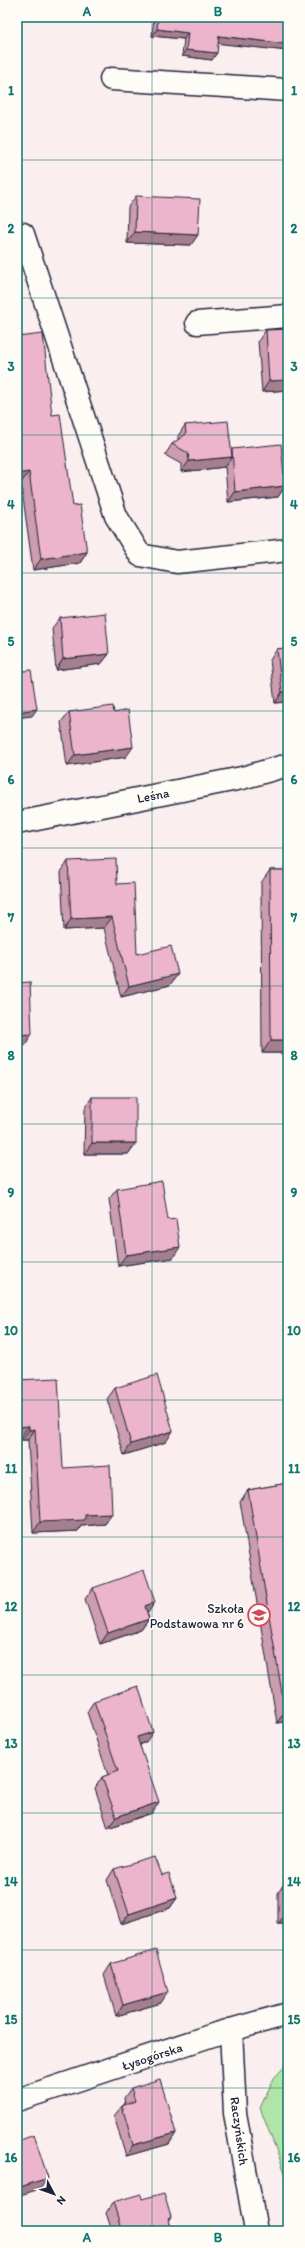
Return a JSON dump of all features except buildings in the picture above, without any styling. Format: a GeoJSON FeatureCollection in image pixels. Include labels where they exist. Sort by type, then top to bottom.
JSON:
{"type":"FeatureCollection","features":[{"type":"Feature","properties":{"kind":"street"},"geometry":{"type":"LineString","coordinates":[[111,79],[288,90]]}},
{"type":"Feature","properties":{"kind":"street"},"geometry":{"type":"LineString","coordinates":[[23,234],[116,516],[140,555],[177,562],[288,550]]}},
{"type":"Feature","properties":{"kind":"street"},"geometry":{"type":"LineString","coordinates":[[197,324],[288,316]]}},
{"type":"Feature","properties":{"kind":"street","name":"Leśna"},"geometry":{"type":"LineString","coordinates":[[17,823],[242,778],[288,765]]}},
{"type":"Feature","properties":{"kind":"street","name":"Łysogórska"},"geometry":{"type":"LineString","coordinates":[[17,2100],[231,2030],[288,2014]]}},
{"type":"Feature","properties":{"kind":"street","name":"Raczyńskich"},"geometry":{"type":"LineString","coordinates":[[231,2030],[235,2113],[256,2231]]}},
{"type":"Feature","properties":{"kind":"green space"},"geometry":{"type":"Polygon","coordinates":[[[288,2063],[287,2178],[260,2108],[274,2078],[288,2063]]]}},
{"type":"Feature","properties":{"kind":"place","name":"Szkoła Podstawowa nr 6"},"geometry":{"type":"Point","coordinates":[259,1615]}}]}
